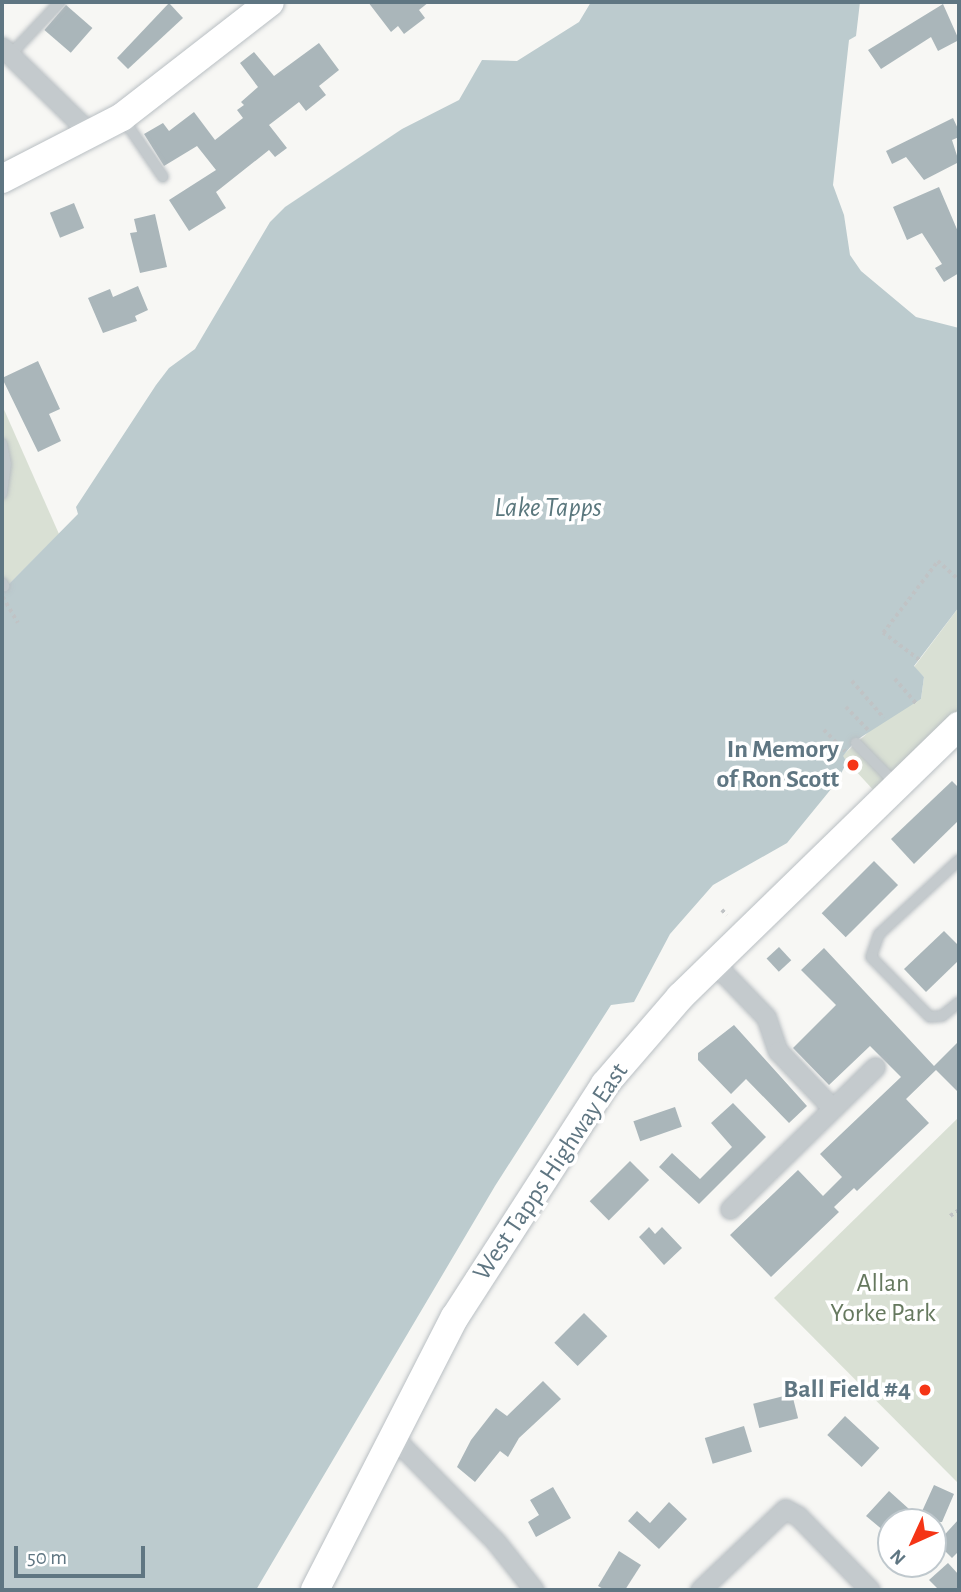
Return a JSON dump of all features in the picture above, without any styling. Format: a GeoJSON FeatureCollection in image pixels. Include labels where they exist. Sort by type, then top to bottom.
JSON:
{"type":"FeatureCollection","features":[{"type":"Feature","properties":{"kind":"street"},"geometry":{"type":"LineString","coordinates":[[2,179],[92,135],[122,117],[257,5]]}},
{"type":"Feature","properties":{"kind":"street"},"geometry":{"type":"LineString","coordinates":[[6,51],[92,135]]}},
{"type":"Feature","properties":{"kind":"street","name":"West Tapps Highway East"},"geometry":{"type":"LineString","coordinates":[[315,1590],[392,1436],[456,1317],[571,1131],[635,1046],[714,963],[959,726]]}},
{"type":"Feature","properties":{"kind":"street"},"geometry":{"type":"LineString","coordinates":[[714,963],[766,1017],[778,1051],[832,1108]]}},
{"type":"Feature","properties":{"kind":"street"},"geometry":{"type":"LineString","coordinates":[[730,1209],[874,1067]]}},
{"type":"Feature","properties":{"kind":"street"},"geometry":{"type":"LineString","coordinates":[[392,1436],[496,1542],[534,1590]]}},
{"type":"Feature","properties":{"kind":"street"},"geometry":{"type":"LineString","coordinates":[[700,1590],[785,1509],[798,1516],[870,1590]]}},
{"type":"Feature","properties":{"kind":"lane"},"geometry":{"type":"LineString","coordinates":[[6,51],[60,2]]}},
{"type":"Feature","properties":{"kind":"lane"},"geometry":{"type":"LineString","coordinates":[[122,117],[163,177]]}},
{"type":"Feature","properties":{"kind":"lane"},"geometry":{"type":"LineString","coordinates":[[2,444],[6,464],[2,494]]}},
{"type":"Feature","properties":{"kind":"lane"},"geometry":{"type":"LineString","coordinates":[[856,743],[898,786]]}},
{"type":"Feature","properties":{"kind":"lane"},"geometry":{"type":"LineString","coordinates":[[959,860],[879,934],[871,957],[930,1017],[942,1016],[959,1002]]}},
{"type":"Feature","properties":{"kind":"path"},"geometry":{"type":"LineString","coordinates":[[919,660],[883,633],[938,561],[959,580]]}},
{"type":"Feature","properties":{"kind":"path"},"geometry":{"type":"LineString","coordinates":[[2,588],[18,623]]}},
{"type":"Feature","properties":{"kind":"path"},"geometry":{"type":"LineString","coordinates":[[895,679],[916,703]]}},
{"type":"Feature","properties":{"kind":"path"},"geometry":{"type":"LineString","coordinates":[[852,681],[884,718]]}},
{"type":"Feature","properties":{"kind":"path"},"geometry":{"type":"LineString","coordinates":[[846,707],[868,730]]}},
{"type":"Feature","properties":{"kind":"path"},"geometry":{"type":"LineString","coordinates":[[824,730],[846,752]]}},
{"type":"Feature","properties":{"kind":"path"},"geometry":{"type":"LineString","coordinates":[[722,910],[727,915]]}},
{"type":"Feature","properties":{"kind":"path"},"geometry":{"type":"LineString","coordinates":[[950,1216],[959,1210]]}},
{"type":"Feature","properties":{"kind":"green space"},"geometry":{"type":"Polygon","coordinates":[[[2,405],[59,534],[2,591],[2,405]]]}},
{"type":"Feature","properties":{"kind":"green space"},"geometry":{"type":"Polygon","coordinates":[[[959,607],[959,710],[877,794],[842,756],[884,718],[921,699],[924,677],[914,667],[959,607]]]}},
{"type":"Feature","properties":{"kind":"green space","name":"Allan Yorke Park"},"geometry":{"type":"Polygon","coordinates":[[[959,1117],[959,1484],[774,1298],[959,1117]]]}},
{"type":"Feature","properties":{"kind":"water","name":"Lake Tapps"},"geometry":{"type":"Polygon","coordinates":[[[591,2],[860,2],[856,36],[849,40],[833,185],[844,215],[850,255],[861,271],[916,317],[959,328],[959,607],[914,666],[924,677],[921,699],[855,741],[843,756],[847,762],[836,783],[787,843],[713,885],[670,934],[634,1002],[611,1005],[495,1186],[256,1590],[2,1590],[2,591],[78,514],[76,507],[156,385],[169,368],[195,349],[270,222],[285,207],[402,129],[459,100],[482,60],[517,61],[579,22],[591,2]]]}},
{"type":"Feature","properties":{"kind":"building"},"geometry":{"type":"Polygon","coordinates":[[[368,2],[429,2],[419,10],[425,18],[404,34],[398,26],[391,32],[368,2]]]}},
{"type":"Feature","properties":{"kind":"building"},"geometry":{"type":"Polygon","coordinates":[[[169,3],[183,18],[128,69],[117,58],[169,3]]]}},
{"type":"Feature","properties":{"kind":"building"},"geometry":{"type":"Polygon","coordinates":[[[943,4],[959,40],[938,51],[931,37],[881,69],[868,50],[943,4]]]}},
{"type":"Feature","properties":{"kind":"building"},"geometry":{"type":"Polygon","coordinates":[[[66,5],[92,28],[71,53],[44,30],[66,5]]]}},
{"type":"Feature","properties":{"kind":"building"},"geometry":{"type":"Polygon","coordinates":[[[319,43],[339,70],[319,86],[326,95],[306,111],[299,102],[269,125],[287,148],[275,157],[269,150],[216,192],[226,208],[189,231],[169,200],[216,170],[197,146],[164,166],[144,134],[163,123],[169,131],[194,112],[215,140],[243,118],[237,110],[244,105],[241,102],[258,87],[240,63],[254,52],[274,76],[319,43]]]}},
{"type":"Feature","properties":{"kind":"building"},"geometry":{"type":"Polygon","coordinates":[[[953,118],[959,131],[959,137],[952,140],[959,162],[924,180],[906,157],[892,164],[886,151],[953,118]]]}},
{"type":"Feature","properties":{"kind":"building"},"geometry":{"type":"Polygon","coordinates":[[[939,187],[959,234],[959,273],[944,282],[935,268],[942,264],[922,233],[907,240],[893,207],[939,187]]]}},
{"type":"Feature","properties":{"kind":"building"},"geometry":{"type":"Polygon","coordinates":[[[74,203],[84,228],[60,238],[50,213],[74,203]]]}},
{"type":"Feature","properties":{"kind":"building"},"geometry":{"type":"Polygon","coordinates":[[[155,214],[167,267],[140,273],[130,233],[137,232],[134,219],[155,214]]]}},
{"type":"Feature","properties":{"kind":"building"},"geometry":{"type":"Polygon","coordinates":[[[138,286],[148,310],[135,316],[137,321],[103,333],[88,298],[110,289],[113,297],[138,286]]]}},
{"type":"Feature","properties":{"kind":"building"},"geometry":{"type":"Polygon","coordinates":[[[38,361],[60,409],[49,414],[61,441],[38,452],[2,378],[38,361]]]}},
{"type":"Feature","properties":{"kind":"building"},"geometry":{"type":"Polygon","coordinates":[[[952,781],[959,788],[959,820],[914,864],[891,839],[952,781]]]}},
{"type":"Feature","properties":{"kind":"building"},"geometry":{"type":"Polygon","coordinates":[[[874,861],[898,885],[846,937],[822,913],[874,861]]]}},
{"type":"Feature","properties":{"kind":"building"},"geometry":{"type":"Polygon","coordinates":[[[944,931],[959,946],[959,960],[926,992],[904,969],[944,931]]]}},
{"type":"Feature","properties":{"kind":"building"},"geometry":{"type":"Polygon","coordinates":[[[779,947],[791,960],[779,972],[767,959],[779,947]]]}},
{"type":"Feature","properties":{"kind":"building"},"geometry":{"type":"Polygon","coordinates":[[[824,948],[934,1066],[959,1041],[959,1093],[936,1070],[906,1099],[929,1123],[857,1191],[854,1188],[834,1207],[839,1212],[771,1277],[730,1235],[798,1170],[823,1196],[842,1177],[820,1154],[901,1077],[870,1046],[829,1085],[793,1048],[836,1005],[801,970],[824,948]]]}},
{"type":"Feature","properties":{"kind":"building"},"geometry":{"type":"Polygon","coordinates":[[[734,1025],[807,1106],[789,1123],[746,1079],[731,1094],[698,1060],[698,1053],[734,1025]]]}},
{"type":"Feature","properties":{"kind":"building"},"geometry":{"type":"Polygon","coordinates":[[[733,1103],[766,1137],[699,1204],[659,1167],[672,1153],[700,1179],[732,1147],[711,1123],[733,1103]]]}},
{"type":"Feature","properties":{"kind":"building"},"geometry":{"type":"Polygon","coordinates":[[[675,1107],[682,1127],[640,1141],[633,1121],[675,1107]]]}},
{"type":"Feature","properties":{"kind":"building"},"geometry":{"type":"Polygon","coordinates":[[[630,1161],[649,1180],[609,1220],[590,1201],[630,1161]]]}},
{"type":"Feature","properties":{"kind":"building"},"geometry":{"type":"Polygon","coordinates":[[[649,1227],[655,1234],[662,1227],[682,1248],[664,1265],[639,1237],[649,1227]]]}},
{"type":"Feature","properties":{"kind":"building"},"geometry":{"type":"Polygon","coordinates":[[[584,1313],[607,1336],[578,1366],[554,1343],[584,1313]]]}},
{"type":"Feature","properties":{"kind":"building"},"geometry":{"type":"Polygon","coordinates":[[[543,1381],[561,1399],[519,1438],[508,1457],[500,1451],[475,1482],[457,1467],[471,1440],[496,1408],[507,1416],[543,1381]]]}},
{"type":"Feature","properties":{"kind":"building"},"geometry":{"type":"Polygon","coordinates":[[[792,1394],[798,1418],[759,1428],[753,1404],[792,1394]]]}},
{"type":"Feature","properties":{"kind":"building"},"geometry":{"type":"Polygon","coordinates":[[[845,1416],[879,1448],[862,1467],[827,1435],[845,1416]]]}},
{"type":"Feature","properties":{"kind":"building"},"geometry":{"type":"Polygon","coordinates":[[[744,1426],[752,1452],[713,1464],[705,1438],[744,1426]]]}},
{"type":"Feature","properties":{"kind":"building"},"geometry":{"type":"Polygon","coordinates":[[[934,1485],[954,1494],[947,1510],[947,1508],[924,1508],[934,1485]]]}},
{"type":"Feature","properties":{"kind":"building"},"geometry":{"type":"Polygon","coordinates":[[[553,1487],[571,1518],[536,1537],[528,1522],[539,1515],[530,1500],[553,1487]]]}},
{"type":"Feature","properties":{"kind":"building"},"geometry":{"type":"Polygon","coordinates":[[[889,1491],[908,1508],[877,1508],[877,1525],[866,1516],[889,1491]]]}},
{"type":"Feature","properties":{"kind":"building"},"geometry":{"type":"Polygon","coordinates":[[[669,1502],[687,1519],[659,1549],[628,1521],[637,1511],[650,1523],[669,1502]]]}},
{"type":"Feature","properties":{"kind":"building"},"geometry":{"type":"Polygon","coordinates":[[[959,1519],[959,1551],[952,1558],[947,1553],[947,1532],[959,1519]]]}},
{"type":"Feature","properties":{"kind":"building"},"geometry":{"type":"Polygon","coordinates":[[[619,1551],[641,1565],[625,1590],[605,1590],[598,1586],[619,1551]]]}},
{"type":"Feature","properties":{"kind":"building"},"geometry":{"type":"Polygon","coordinates":[[[947,1564],[959,1575],[959,1590],[939,1590],[929,1580],[947,1578],[947,1564]]]}},
{"type":"Feature","properties":{"kind":"place","name":"In Memory of Ron Scott"},"geometry":{"type":"Point","coordinates":[853,765]}},
{"type":"Feature","properties":{"kind":"place","name":"Ball Field #4"},"geometry":{"type":"Point","coordinates":[925,1390]}}]}
